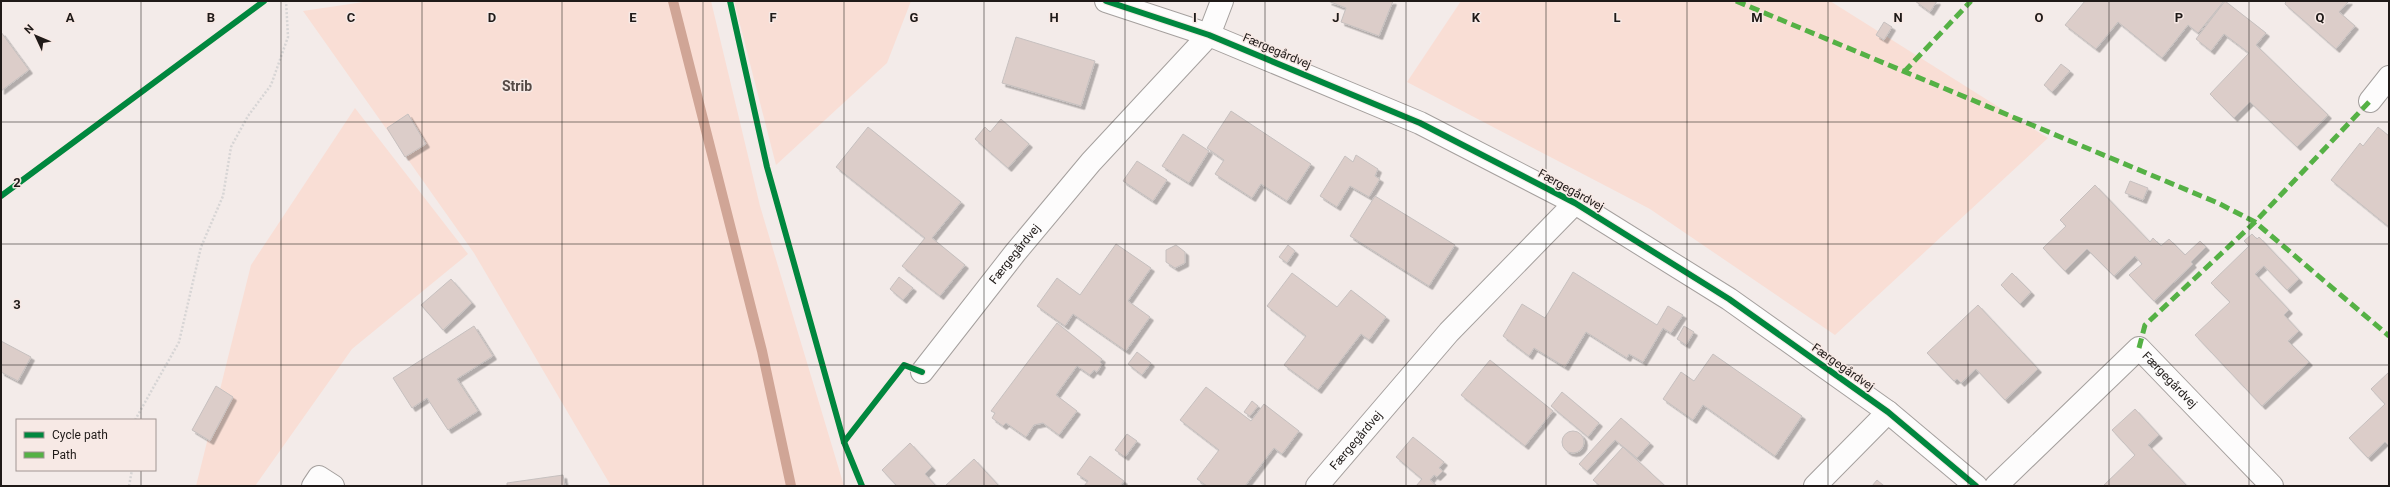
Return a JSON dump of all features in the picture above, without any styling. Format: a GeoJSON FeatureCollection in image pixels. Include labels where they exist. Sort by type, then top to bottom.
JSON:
{"type":"FeatureCollection","features":[{"type":"Feature","properties":{"kind":"street","name":"Færgegårdvej"},"geometry":{"type":"LineString","coordinates":[[1106,1],[1209,35],[1420,123],[1575,203],[1729,299],[1888,412],[1976,486]]}},
{"type":"Feature","properties":{"kind":"street","name":"Færgegårdvej"},"geometry":{"type":"LineString","coordinates":[[922,372],[1015,253],[1091,162],[1209,35],[1222,1]]}},
{"type":"Feature","properties":{"kind":"street"},"geometry":{"type":"LineString","coordinates":[[2370,101],[2389,77]]}},
{"type":"Feature","properties":{"kind":"street","name":"Færgegårdvej"},"geometry":{"type":"LineString","coordinates":[[1317,486],[1449,332],[1575,203]]}},
{"type":"Feature","properties":{"kind":"street","name":"Færgegårdvej"},"geometry":{"type":"LineString","coordinates":[[1996,486],[2139,348],[2272,486]]}},
{"type":"Feature","properties":{"kind":"street"},"geometry":{"type":"LineString","coordinates":[[1815,486],[1888,412]]}},
{"type":"Feature","properties":{"kind":"street"},"geometry":{"type":"LineString","coordinates":[[312,486],[319,476],[333,486]]}},
{"type":"Feature","properties":{"kind":"path"},"geometry":{"type":"LineString","coordinates":[[136,419],[179,342],[201,247],[223,196],[232,147],[248,116],[272,85],[288,37],[286,1]]}},
{"type":"Feature","properties":{"kind":"path"},"geometry":{"type":"LineString","coordinates":[[129,486],[132,471]]}},
{"type":"Feature","properties":{"kind":"shaded area"},"geometry":{"type":"Polygon","coordinates":[[[370,1],[711,1],[760,206],[844,486],[611,486],[474,253],[303,11],[370,1]]]}},
{"type":"Feature","properties":{"kind":"shaded area"},"geometry":{"type":"Polygon","coordinates":[[[734,1],[911,1],[887,63],[776,165],[734,1]]]}},
{"type":"Feature","properties":{"kind":"shaded area"},"geometry":{"type":"Polygon","coordinates":[[[1461,1],[1830,1],[2048,138],[1835,335],[1650,209],[1407,82],[1461,1]]]}},
{"type":"Feature","properties":{"kind":"shaded area"},"geometry":{"type":"Polygon","coordinates":[[[355,108],[468,254],[352,349],[255,486],[196,486],[251,265],[355,108]]]}},
{"type":"Feature","properties":{"kind":"building"},"geometry":{"type":"Polygon","coordinates":[[[1328,1],[1393,1],[1379,36],[1341,22],[1346,8],[1328,1]]]}},
{"type":"Feature","properties":{"kind":"building"},"geometry":{"type":"Polygon","coordinates":[[[1915,1],[1937,1],[1930,12],[1915,1]]]}},
{"type":"Feature","properties":{"kind":"building"},"geometry":{"type":"Polygon","coordinates":[[[2085,1],[2224,1],[2198,33],[2188,25],[2162,58],[2118,22],[2096,49],[2065,25],[2085,1]]]}},
{"type":"Feature","properties":{"kind":"building"},"geometry":{"type":"Polygon","coordinates":[[[2225,1],[2266,33],[2256,45],[2328,115],[2297,147],[2250,102],[2234,118],[2210,94],[2249,53],[2224,34],[2211,51],[2196,39],[2225,1]]]}},
{"type":"Feature","properties":{"kind":"building"},"geometry":{"type":"Polygon","coordinates":[[[2286,1],[2349,1],[2339,12],[2355,26],[2336,49],[2285,4],[2286,1]]]}},
{"type":"Feature","properties":{"kind":"building"},"geometry":{"type":"Polygon","coordinates":[[[1884,22],[1892,27],[1884,40],[1876,35],[1884,22]]]}},
{"type":"Feature","properties":{"kind":"building"},"geometry":{"type":"Polygon","coordinates":[[[1,32],[29,70],[1,91],[1,32]]]}},
{"type":"Feature","properties":{"kind":"building"},"geometry":{"type":"Polygon","coordinates":[[[1016,37],[1095,61],[1081,106],[1002,83],[1016,37]]]}},
{"type":"Feature","properties":{"kind":"building"},"geometry":{"type":"Polygon","coordinates":[[[2061,64],[2070,71],[2052,92],[2044,85],[2061,64]]]}},
{"type":"Feature","properties":{"kind":"building"},"geometry":{"type":"Polygon","coordinates":[[[1231,111],[1311,164],[1287,201],[1261,184],[1252,198],[1215,174],[1224,160],[1207,148],[1231,111]]]}},
{"type":"Feature","properties":{"kind":"building"},"geometry":{"type":"Polygon","coordinates":[[[408,114],[426,144],[405,157],[387,128],[408,114]]]}},
{"type":"Feature","properties":{"kind":"building"},"geometry":{"type":"Polygon","coordinates":[[[1001,119],[1029,144],[1008,168],[975,139],[985,127],[990,132],[1001,119]]]}},
{"type":"Feature","properties":{"kind":"building"},"geometry":{"type":"Polygon","coordinates":[[[868,127],[961,202],[932,238],[965,265],[940,296],[902,266],[925,238],[836,167],[868,127]]]}},
{"type":"Feature","properties":{"kind":"building"},"geometry":{"type":"Polygon","coordinates":[[[2378,127],[2389,136],[2389,227],[2331,180],[2360,143],[2363,146],[2378,127]]]}},
{"type":"Feature","properties":{"kind":"building"},"geometry":{"type":"Polygon","coordinates":[[[1183,134],[1209,151],[1189,183],[1162,166],[1183,134]]]}},
{"type":"Feature","properties":{"kind":"building"},"geometry":{"type":"Polygon","coordinates":[[[1356,155],[1378,169],[1375,176],[1380,179],[1369,197],[1350,186],[1337,207],[1320,196],[1345,156],[1353,162],[1356,155]]]}},
{"type":"Feature","properties":{"kind":"building"},"geometry":{"type":"Polygon","coordinates":[[[1137,161],[1167,180],[1153,201],[1123,181],[1137,161]]]}},
{"type":"Feature","properties":{"kind":"building"},"geometry":{"type":"Polygon","coordinates":[[[2130,181],[2148,188],[2143,200],[2125,193],[2130,181]]]}},
{"type":"Feature","properties":{"kind":"building"},"geometry":{"type":"Polygon","coordinates":[[[2095,185],[2150,242],[2153,238],[2161,246],[2169,239],[2185,255],[2200,241],[2206,247],[2191,262],[2193,264],[2154,301],[2129,275],[2142,264],[2135,256],[2114,276],[2087,249],[2065,271],[2043,248],[2066,226],[2060,220],[2095,185]]]}},
{"type":"Feature","properties":{"kind":"building"},"geometry":{"type":"Polygon","coordinates":[[[1375,196],[1455,245],[1429,286],[1350,236],[1375,196]]]}},
{"type":"Feature","properties":{"kind":"building"},"geometry":{"type":"Polygon","coordinates":[[[2252,234],[2257,239],[2259,237],[2299,279],[2287,290],[2264,266],[2255,274],[2289,310],[2284,315],[2299,331],[2288,341],[2309,362],[2262,406],[2195,335],[2230,302],[2211,283],[2249,246],[2244,241],[2252,234]]]}},
{"type":"Feature","properties":{"kind":"building"},"geometry":{"type":"Polygon","coordinates":[[[1116,244],[1151,268],[1128,301],[1150,317],[1126,351],[1073,314],[1065,326],[1037,306],[1057,278],[1080,295],[1116,244]]]}},
{"type":"Feature","properties":{"kind":"building"},"geometry":{"type":"Polygon","coordinates":[[[1176,245],[1185,252],[1185,263],[1175,268],[1166,262],[1166,250],[1176,245]]]}},
{"type":"Feature","properties":{"kind":"building"},"geometry":{"type":"Polygon","coordinates":[[[1288,245],[1295,251],[1287,263],[1279,257],[1288,245]]]}},
{"type":"Feature","properties":{"kind":"building"},"geometry":{"type":"Polygon","coordinates":[[[1573,272],[1657,325],[1668,306],[1683,315],[1671,333],[1663,328],[1643,362],[1629,354],[1627,358],[1586,332],[1565,367],[1534,348],[1529,356],[1503,336],[1522,304],[1545,318],[1573,272]]]}},
{"type":"Feature","properties":{"kind":"building"},"geometry":{"type":"Polygon","coordinates":[[[1292,273],[1337,307],[1351,290],[1386,317],[1369,340],[1361,334],[1318,390],[1284,365],[1306,336],[1267,306],[1292,273]]]}},
{"type":"Feature","properties":{"kind":"building"},"geometry":{"type":"Polygon","coordinates":[[[2012,273],[2031,292],[2020,304],[2001,285],[2012,273]]]}},
{"type":"Feature","properties":{"kind":"building"},"geometry":{"type":"Polygon","coordinates":[[[899,277],[913,288],[903,300],[890,289],[899,277]]]}},
{"type":"Feature","properties":{"kind":"building"},"geometry":{"type":"Polygon","coordinates":[[[451,279],[472,303],[443,330],[421,305],[451,279]]]}},
{"type":"Feature","properties":{"kind":"building"},"geometry":{"type":"Polygon","coordinates":[[[1978,305],[2038,369],[2005,400],[1976,369],[1961,383],[1957,379],[1954,381],[1927,353],[1978,305]]]}},
{"type":"Feature","properties":{"kind":"building"},"geometry":{"type":"Polygon","coordinates":[[[1057,323],[1102,359],[1100,362],[1102,364],[1097,372],[1094,370],[1090,375],[1077,366],[1056,395],[1077,411],[1059,435],[1043,423],[1034,425],[1026,437],[1006,423],[1003,426],[992,418],[995,413],[991,411],[1057,323]]]}},
{"type":"Feature","properties":{"kind":"building"},"geometry":{"type":"Polygon","coordinates":[[[474,326],[493,356],[457,379],[478,411],[448,430],[427,398],[412,408],[393,378],[474,326]]]}},
{"type":"Feature","properties":{"kind":"building"},"geometry":{"type":"Polygon","coordinates":[[[1684,326],[1694,332],[1686,345],[1677,339],[1684,326]]]}},
{"type":"Feature","properties":{"kind":"building"},"geometry":{"type":"Polygon","coordinates":[[[1,341],[31,357],[18,381],[1,372],[1,341]]]}},
{"type":"Feature","properties":{"kind":"building"},"geometry":{"type":"Polygon","coordinates":[[[1137,352],[1151,363],[1142,375],[1128,364],[1137,352]]]}},
{"type":"Feature","properties":{"kind":"building"},"geometry":{"type":"Polygon","coordinates":[[[1713,354],[1802,416],[1775,456],[1703,405],[1693,420],[1663,399],[1681,372],[1694,381],[1713,354]]]}},
{"type":"Feature","properties":{"kind":"building"},"geometry":{"type":"Polygon","coordinates":[[[1490,360],[1553,411],[1525,446],[1461,395],[1490,360]]]}},
{"type":"Feature","properties":{"kind":"building"},"geometry":{"type":"Polygon","coordinates":[[[2389,372],[2389,446],[2385,442],[2368,458],[2349,438],[2385,404],[2371,389],[2389,372]]]}},
{"type":"Feature","properties":{"kind":"building"},"geometry":{"type":"Polygon","coordinates":[[[216,386],[233,397],[210,441],[192,430],[216,386]]]}},
{"type":"Feature","properties":{"kind":"building"},"geometry":{"type":"Polygon","coordinates":[[[1206,387],[1251,421],[1264,404],[1299,431],[1282,454],[1274,448],[1245,486],[1207,486],[1197,479],[1219,450],[1180,420],[1206,387]]]}},
{"type":"Feature","properties":{"kind":"building"},"geometry":{"type":"Polygon","coordinates":[[[1562,392],[1599,423],[1588,437],[1551,406],[1562,392]]]}},
{"type":"Feature","properties":{"kind":"building"},"geometry":{"type":"Polygon","coordinates":[[[1252,401],[1258,406],[1250,416],[1244,412],[1252,401]]]}},
{"type":"Feature","properties":{"kind":"building"},"geometry":{"type":"Polygon","coordinates":[[[2135,409],[2159,435],[2148,445],[2187,486],[2103,486],[2135,455],[2112,430],[2135,409]]]}},
{"type":"Feature","properties":{"kind":"building"},"geometry":{"type":"Polygon","coordinates":[[[1621,418],[1650,443],[1637,458],[1615,440],[1587,471],[1579,464],[1621,418]]]}},
{"type":"Feature","properties":{"kind":"building"},"geometry":{"type":"Polygon","coordinates":[[[1573,431],[1581,434],[1584,442],[1581,450],[1573,453],[1565,450],[1562,442],[1565,434],[1573,431]]]}},
{"type":"Feature","properties":{"kind":"building"},"geometry":{"type":"Polygon","coordinates":[[[1127,434],[1137,441],[1125,457],[1115,450],[1127,434]]]}},
{"type":"Feature","properties":{"kind":"building"},"geometry":{"type":"Polygon","coordinates":[[[1413,437],[1444,462],[1439,468],[1443,471],[1437,477],[1434,475],[1430,480],[1437,486],[1416,486],[1422,479],[1396,457],[1413,437]]]}},
{"type":"Feature","properties":{"kind":"building"},"geometry":{"type":"Polygon","coordinates":[[[910,443],[932,467],[925,474],[936,486],[897,486],[882,470],[910,443]]]}},
{"type":"Feature","properties":{"kind":"building"},"geometry":{"type":"Polygon","coordinates":[[[1623,447],[1665,486],[1600,486],[1593,480],[1623,447]]]}},
{"type":"Feature","properties":{"kind":"building"},"geometry":{"type":"Polygon","coordinates":[[[1090,456],[1124,481],[1120,486],[1084,486],[1088,481],[1077,474],[1090,456]]]}},
{"type":"Feature","properties":{"kind":"building"},"geometry":{"type":"Polygon","coordinates":[[[974,459],[999,486],[945,486],[974,459]]]}},
{"type":"Feature","properties":{"kind":"building"},"geometry":{"type":"Polygon","coordinates":[[[563,475],[565,486],[507,486],[507,483],[563,475]]]}},
{"type":"Feature","properties":{"kind":"building"},"geometry":{"type":"Polygon","coordinates":[[[1877,480],[1884,486],[1872,486],[1877,480]]]}},
{"type":"Feature","properties":{"kind":"waterway"},"geometry":{"type":"LineString","coordinates":[[673,1],[762,351],[791,486]]}},
{"type":"Feature","properties":{"kind":"marked path"},"geometry":{"type":"LineString","coordinates":[[1736,1],[2218,203],[2255,222],[2389,336]]}},
{"type":"Feature","properties":{"kind":"marked path"},"geometry":{"type":"LineString","coordinates":[[1904,72],[1971,1]]}},
{"type":"Feature","properties":{"kind":"marked path"},"geometry":{"type":"LineString","coordinates":[[2139,348],[2145,325],[2255,222],[2370,101]]}},
{"type":"Feature","properties":{"kind":"cycle path"},"geometry":{"type":"LineString","coordinates":[[1,196],[264,1]]}},
{"type":"Feature","properties":{"kind":"cycle path"},"geometry":{"type":"LineString","coordinates":[[730,1],[767,167],[844,442],[862,486]]}},
{"type":"Feature","properties":{"kind":"cycle path"},"geometry":{"type":"LineString","coordinates":[[1106,1],[1209,35],[1420,123],[1575,203],[1729,299],[1888,412],[1976,486]]}},
{"type":"Feature","properties":{"kind":"cycle path"},"geometry":{"type":"LineString","coordinates":[[844,442],[904,365],[922,372]]}},
{"type":"Feature","properties":{"kind":"district","name":"Strib"},"geometry":{"type":"Point","coordinates":[517,86]}}]}
